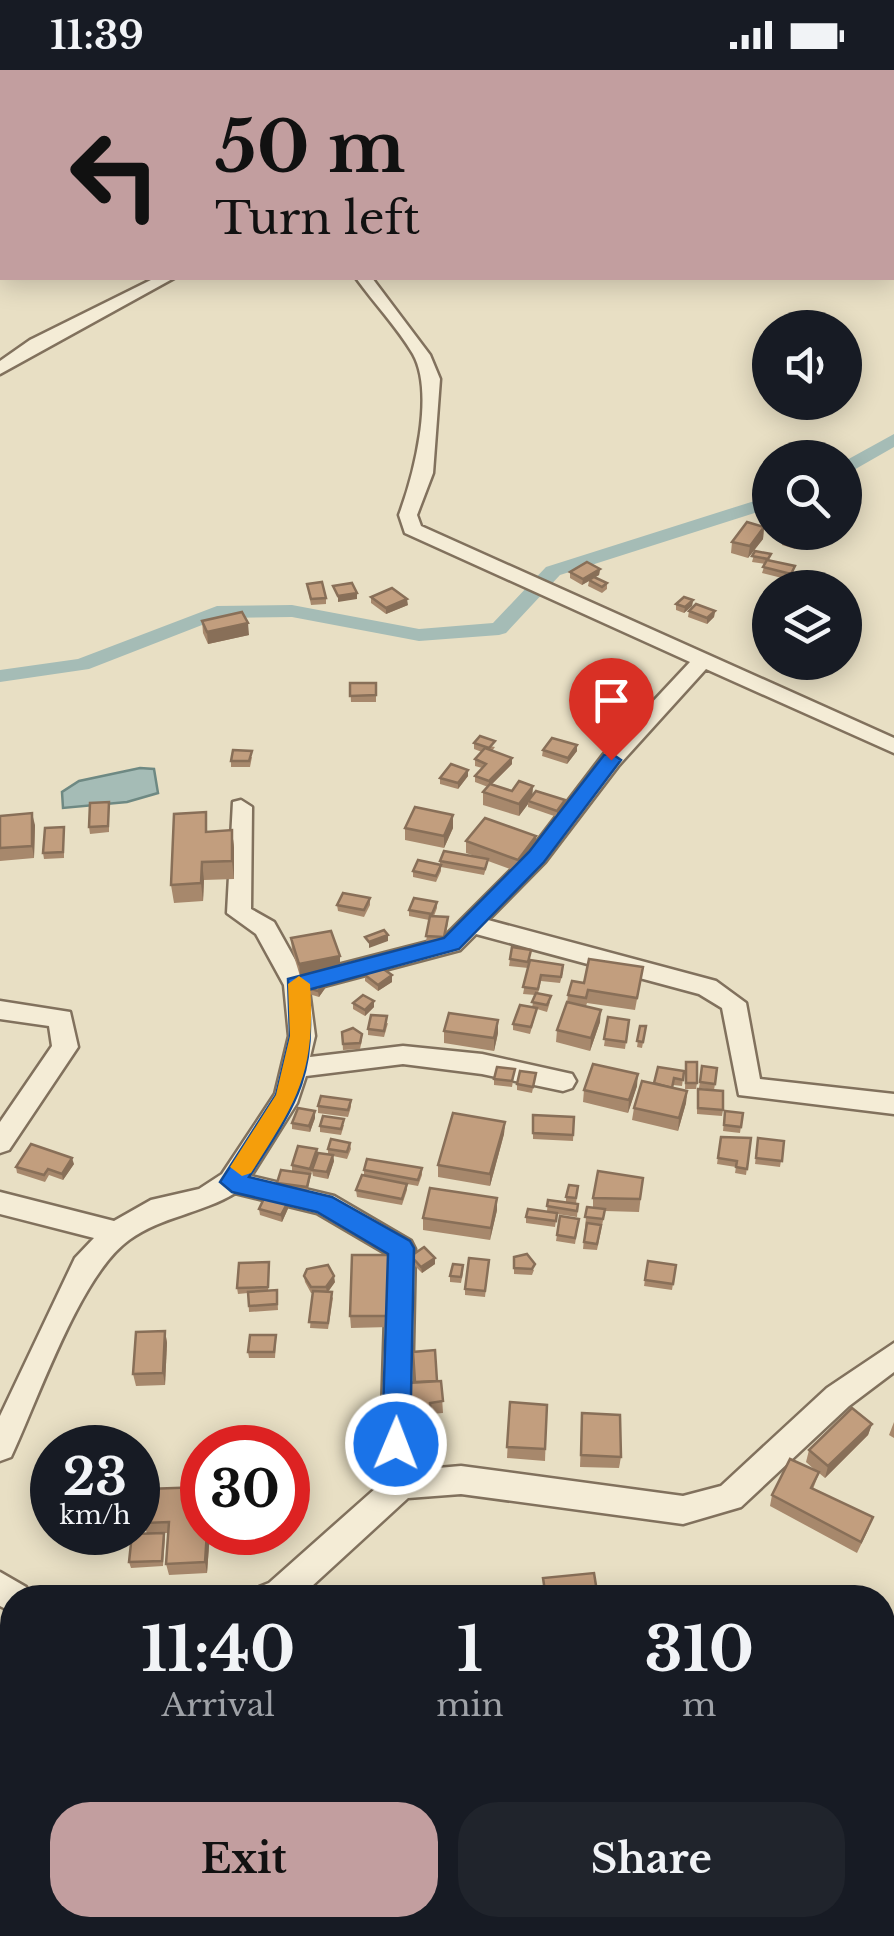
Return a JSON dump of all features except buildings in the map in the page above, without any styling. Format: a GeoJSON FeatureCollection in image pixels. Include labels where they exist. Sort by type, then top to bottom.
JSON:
{"type":"FeatureCollection","features":[{"type":"Feature","properties":{"kind":"street"},"geometry":{"type":"LineString","coordinates":[[0,369],[36,344],[162,280]]}},
{"type":"Feature","properties":{"kind":"street"},"geometry":{"type":"LineString","coordinates":[[366,280],[422,355],[431,379],[424,473],[408,523],[420,535],[521,575],[894,746]]}},
{"type":"Feature","properties":{"kind":"street"},"geometry":{"type":"LineString","coordinates":[[296,985],[452,944],[537,857],[611,760],[705,658]]}},
{"type":"Feature","properties":{"kind":"street"},"geometry":{"type":"LineString","coordinates":[[0,1448],[85,1266],[116,1232],[161,1208],[206,1198],[232,1182],[288,1096],[302,1036],[296,985],[264,928],[238,913],[242,807]]}},
{"type":"Feature","properties":{"kind":"street"},"geometry":{"type":"LineString","coordinates":[[474,925],[707,987],[734,1003],[748,1088],[894,1104]]}},
{"type":"Feature","properties":{"kind":"street"},"geometry":{"type":"LineString","coordinates":[[0,1010],[61,1018],[65,1046],[0,1144]]}},
{"type":"Feature","properties":{"kind":"street"},"geometry":{"type":"LineString","coordinates":[[294,1068],[403,1056],[482,1064],[563,1082]]}},
{"type":"Feature","properties":{"kind":"street"},"geometry":{"type":"LineString","coordinates":[[232,1182],[324,1204],[401,1248],[396,1444],[401,1486]]}},
{"type":"Feature","properties":{"kind":"street"},"geometry":{"type":"LineString","coordinates":[[0,1203],[116,1232]]}},
{"type":"Feature","properties":{"kind":"street"},"geometry":{"type":"LineString","coordinates":[[290,1585],[401,1486],[462,1480],[683,1510],[730,1496],[838,1397],[894,1354]]}},
{"type":"Feature","properties":{"kind":"water"},"geometry":{"type":"Polygon","coordinates":[[[140,768],[154,769],[158,793],[127,802],[63,808],[62,792],[79,781],[140,768]]]}},
{"type":"Feature","properties":{"kind":"waterway"},"geometry":{"type":"LineString","coordinates":[[862,459],[894,439]]}},
{"type":"Feature","properties":{"kind":"waterway"},"geometry":{"type":"LineString","coordinates":[[0,676],[82,665],[217,612],[292,611],[419,635],[499,629],[553,571],[752,508]]}},
{"type":"Feature","properties":{"kind":"slow traffic"},"geometry":{"type":"LineString","coordinates":[[242,1167],[288,1096],[302,1036],[296,985],[299,984]]}},
{"type":"Feature","properties":{"kind":"route"},"geometry":{"type":"LineString","coordinates":[[396,1444],[401,1248],[324,1204],[232,1182],[288,1096],[302,1036],[296,985],[452,944],[537,857],[611,760]]}}]}
